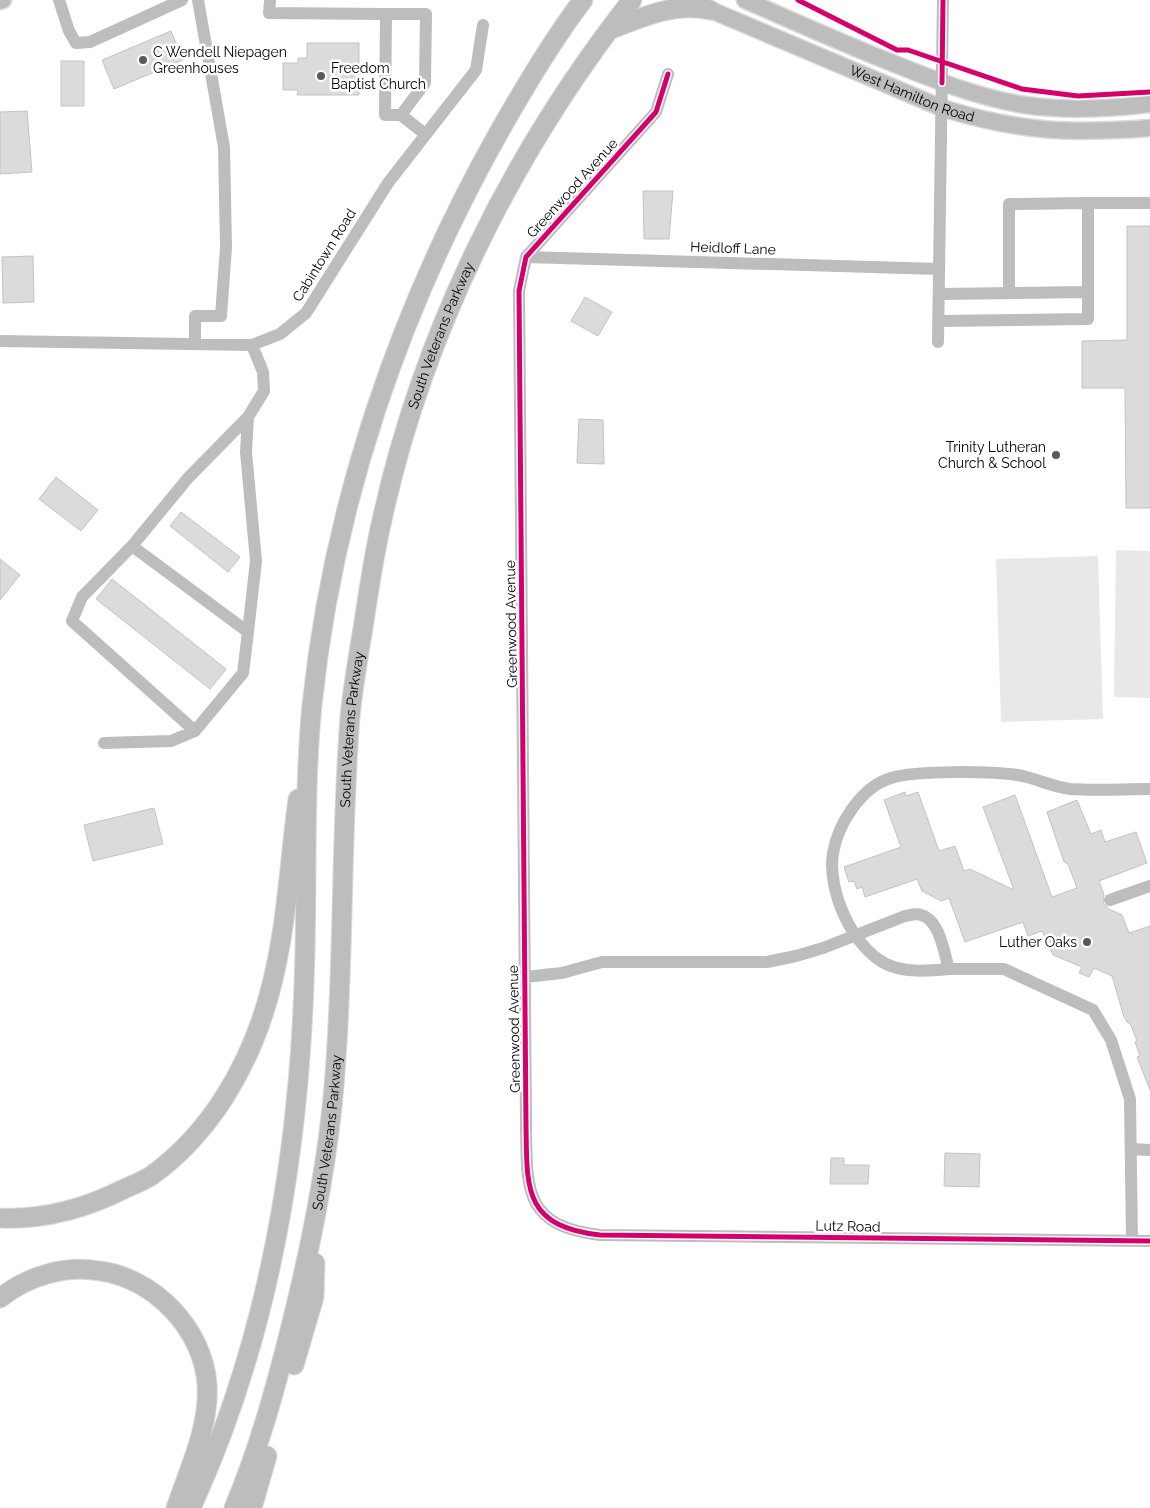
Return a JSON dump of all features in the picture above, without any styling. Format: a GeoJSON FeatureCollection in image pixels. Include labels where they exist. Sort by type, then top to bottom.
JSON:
{"type":"FeatureCollection","features":[{"type":"Feature","properties":{"kind":"highway"},"geometry":{"type":"LineString","coordinates":[[567,22],[570,0]]}},
{"type":"Feature","properties":{"kind":"highway"},"geometry":{"type":"LineString","coordinates":[[0,1218],[64,1212],[98,1202],[150,1176],[193,1140],[224,1100],[249,1051],[269,995],[281,940],[318,652],[336,561],[356,473],[379,398],[409,317],[451,222],[522,90],[583,0]]}},
{"type":"Feature","properties":{"kind":"highway","name":"South Veterans Parkway"},"geometry":{"type":"LineString","coordinates":[[234,1508],[250,1470],[274,1396],[315,1231],[330,1132],[336,1059],[350,713],[382,519],[416,400],[461,286],[508,188],[550,115],[608,30],[632,0]]}},
{"type":"Feature","properties":{"kind":"highway"},"geometry":{"type":"LineString","coordinates":[[608,30],[654,12],[674,8],[697,7],[710,10]]}},
{"type":"Feature","properties":{"kind":"highway"},"geometry":{"type":"LineString","coordinates":[[191,1508],[212,1464],[248,1359],[274,1256],[292,1149],[302,1029],[312,709]]}},
{"type":"Feature","properties":{"kind":"highway"},"geometry":{"type":"LineString","coordinates":[[252,1508],[314,1297],[315,1231]]}},
{"type":"Feature","properties":{"kind":"highway"},"geometry":{"type":"LineString","coordinates":[[0,1298],[10,1290],[40,1276],[74,1269],[100,1271],[145,1288],[164,1302],[184,1324],[202,1360],[207,1384],[202,1434],[176,1508]]}},
{"type":"Feature","properties":{"kind":"main road","name":"West Hamilton Road"},"geometry":{"type":"LineString","coordinates":[[686,0],[942,108],[984,121],[1046,131],[1094,132],[1150,128]]}},
{"type":"Feature","properties":{"kind":"main road","name":"West Hamilton Road"},"geometry":{"type":"LineString","coordinates":[[745,0],[942,83],[986,97],[1034,106],[1064,108],[1109,108],[1150,104]]}},
{"type":"Feature","properties":{"kind":"street"},"geometry":{"type":"LineString","coordinates":[[59,0],[69,31],[76,42],[90,42],[182,0]]}},
{"type":"Feature","properties":{"kind":"street"},"geometry":{"type":"LineString","coordinates":[[196,344],[195,316],[221,316],[226,247],[224,147],[198,0]]}},
{"type":"Feature","properties":{"kind":"street"},"geometry":{"type":"LineString","coordinates":[[270,0],[270,13],[426,14],[425,83],[401,115]]}},
{"type":"Feature","properties":{"kind":"street"},"geometry":{"type":"LineString","coordinates":[[938,342],[943,0]]}},
{"type":"Feature","properties":{"kind":"street"},"geometry":{"type":"LineString","coordinates":[[386,14],[385,115],[401,115],[425,134]]}},
{"type":"Feature","properties":{"kind":"street","name":"Cabintown Road"},"geometry":{"type":"LineString","coordinates":[[0,341],[252,345],[280,334],[306,313],[360,226],[425,134],[476,70],[483,25]]}},
{"type":"Feature","properties":{"kind":"street","name":"Greenwood Avenue"},"geometry":{"type":"LineString","coordinates":[[550,1220],[538,1208],[530,1192],[527,1173],[519,291],[526,257],[656,112],[668,74]]}},
{"type":"Feature","properties":{"kind":"street"},"geometry":{"type":"LineString","coordinates":[[938,321],[1088,319],[1088,203]]}},
{"type":"Feature","properties":{"kind":"street"},"geometry":{"type":"LineString","coordinates":[[1009,293],[1009,204],[1150,203]]}},
{"type":"Feature","properties":{"kind":"street","name":"Heidloff Lane"},"geometry":{"type":"LineString","coordinates":[[526,257],[939,269]]}},
{"type":"Feature","properties":{"kind":"street"},"geometry":{"type":"LineString","coordinates":[[939,294],[1088,292]]}},
{"type":"Feature","properties":{"kind":"street"},"geometry":{"type":"LineString","coordinates":[[196,731],[72,621],[82,597],[132,546],[188,478],[248,417],[264,391],[263,372],[252,345]]}},
{"type":"Feature","properties":{"kind":"street"},"geometry":{"type":"LineString","coordinates":[[104,742],[170,741],[196,731],[244,673],[256,561],[246,452],[248,417]]}},
{"type":"Feature","properties":{"kind":"street"},"geometry":{"type":"LineString","coordinates":[[132,546],[248,632]]}},
{"type":"Feature","properties":{"kind":"street"},"geometry":{"type":"LineString","coordinates":[[1132,1241],[1130,1099],[1111,1040],[1093,1010],[1004,969],[926,972],[903,970],[886,964],[871,954],[854,935],[842,910],[834,880],[833,854],[842,826],[860,798],[891,778],[927,773],[968,773],[1021,776],[1070,789],[1150,788]]}},
{"type":"Feature","properties":{"kind":"street"},"geometry":{"type":"LineString","coordinates":[[1110,900],[1150,886]]}},
{"type":"Feature","properties":{"kind":"street"},"geometry":{"type":"LineString","coordinates":[[525,977],[562,973],[602,962],[767,962],[796,956],[905,916],[920,914],[930,920],[936,929],[949,970]]}},
{"type":"Feature","properties":{"kind":"street"},"geometry":{"type":"LineString","coordinates":[[1132,1149],[1150,1150]]}},
{"type":"Feature","properties":{"kind":"street","name":"Lutz Road"},"geometry":{"type":"LineString","coordinates":[[550,1220],[571,1231],[600,1235],[1150,1241]]}},
{"type":"Feature","properties":{"kind":"shaded area"},"geometry":{"type":"Polygon","coordinates":[[[1116,550],[1150,551],[1150,698],[1114,697],[1116,550]]]}},
{"type":"Feature","properties":{"kind":"shaded area"},"geometry":{"type":"Polygon","coordinates":[[[1098,556],[1103,719],[1001,722],[996,559],[1098,556]]]}},
{"type":"Feature","properties":{"kind":"building","name":"C Wendell Niepagen Greenhouses"},"geometry":{"type":"Polygon","coordinates":[[[171,31],[183,60],[114,89],[102,60],[171,31]]]}},
{"type":"Feature","properties":{"kind":"building","name":"Freedom Baptist Church"},"geometry":{"type":"Polygon","coordinates":[[[307,43],[359,43],[359,95],[297,95],[298,90],[283,90],[283,63],[298,63],[298,58],[307,58],[307,43]]]}},
{"type":"Feature","properties":{"kind":"building"},"geometry":{"type":"Polygon","coordinates":[[[61,61],[84,61],[84,106],[61,106],[61,61]]]}},
{"type":"Feature","properties":{"kind":"building"},"geometry":{"type":"Polygon","coordinates":[[[27,111],[32,172],[0,174],[0,112],[27,111]]]}},
{"type":"Feature","properties":{"kind":"building"},"geometry":{"type":"Polygon","coordinates":[[[643,191],[673,191],[669,239],[644,239],[643,191]]]}},
{"type":"Feature","properties":{"kind":"building"},"geometry":{"type":"Polygon","coordinates":[[[1127,226],[1150,226],[1150,508],[1126,508],[1125,388],[1082,388],[1082,341],[1127,340],[1127,226]]]}},
{"type":"Feature","properties":{"kind":"building"},"geometry":{"type":"Polygon","coordinates":[[[33,256],[34,302],[3,303],[2,257],[33,256]]]}},
{"type":"Feature","properties":{"kind":"building"},"geometry":{"type":"Polygon","coordinates":[[[585,297],[612,312],[598,336],[571,321],[585,297]]]}},
{"type":"Feature","properties":{"kind":"building"},"geometry":{"type":"Polygon","coordinates":[[[579,419],[603,420],[604,464],[577,463],[579,419]]]}},
{"type":"Feature","properties":{"kind":"building"},"geometry":{"type":"Polygon","coordinates":[[[56,477],[98,510],[81,531],[39,499],[56,477]]]}},
{"type":"Feature","properties":{"kind":"building"},"geometry":{"type":"Polygon","coordinates":[[[181,512],[240,557],[228,572],[170,526],[181,512]]]}},
{"type":"Feature","properties":{"kind":"building"},"geometry":{"type":"Polygon","coordinates":[[[0,559],[20,575],[0,600],[0,559]]]}},
{"type":"Feature","properties":{"kind":"building"},"geometry":{"type":"Polygon","coordinates":[[[112,579],[226,669],[210,689],[96,599],[112,579]]]}},
{"type":"Feature","properties":{"kind":"building","name":"Luther Oaks"},"geometry":{"type":"Polygon","coordinates":[[[905,792],[906,796],[918,792],[939,851],[955,846],[964,871],[970,869],[1014,890],[983,807],[1015,795],[1052,897],[1077,888],[1068,864],[1064,862],[1047,812],[1077,800],[1091,834],[1101,830],[1105,842],[1136,832],[1147,863],[1099,881],[1104,895],[1103,903],[1109,909],[1122,915],[1129,933],[1150,926],[1150,1090],[1137,1057],[1140,1056],[1135,1042],[1137,1041],[1130,1023],[1124,1017],[1112,976],[1094,968],[1089,977],[1079,973],[1082,967],[1053,955],[1042,931],[1028,936],[1023,922],[965,942],[949,898],[941,901],[922,891],[917,879],[865,897],[862,887],[857,889],[854,881],[849,882],[844,867],[901,847],[884,800],[905,792]]]}},
{"type":"Feature","properties":{"kind":"building"},"geometry":{"type":"Polygon","coordinates":[[[154,808],[163,844],[93,861],[84,825],[154,808]]]}},
{"type":"Feature","properties":{"kind":"building"},"geometry":{"type":"Polygon","coordinates":[[[945,1153],[980,1154],[979,1187],[944,1186],[945,1153]]]}},
{"type":"Feature","properties":{"kind":"building"},"geometry":{"type":"Polygon","coordinates":[[[831,1158],[844,1158],[844,1165],[869,1165],[868,1184],[830,1184],[831,1158]]]}},
{"type":"Feature","properties":{"kind":"cycle path"},"geometry":{"type":"LineString","coordinates":[[798,0],[897,50],[908,50],[1022,89],[1078,96],[1150,92]]}},
{"type":"Feature","properties":{"kind":"cycle path"},"geometry":{"type":"LineString","coordinates":[[942,83],[943,0]]}},
{"type":"Feature","properties":{"kind":"cycle path"},"geometry":{"type":"LineString","coordinates":[[668,74],[656,112],[526,257],[519,291],[526,1147],[527,1168],[534,1200],[543,1213],[556,1223],[575,1230],[600,1235],[1150,1241]]}},
{"type":"Feature","properties":{"kind":"place","name":"C Wendell Niepagen Greenhouses"},"geometry":{"type":"Point","coordinates":[143,60]}},
{"type":"Feature","properties":{"kind":"place","name":"Freedom Baptist Church"},"geometry":{"type":"Point","coordinates":[321,76]}},
{"type":"Feature","properties":{"kind":"place","name":"Trinity Lutheran Church & School"},"geometry":{"type":"Point","coordinates":[1056,455]}},
{"type":"Feature","properties":{"kind":"place","name":"Luther Oaks"},"geometry":{"type":"Point","coordinates":[1087,942]}}]}
